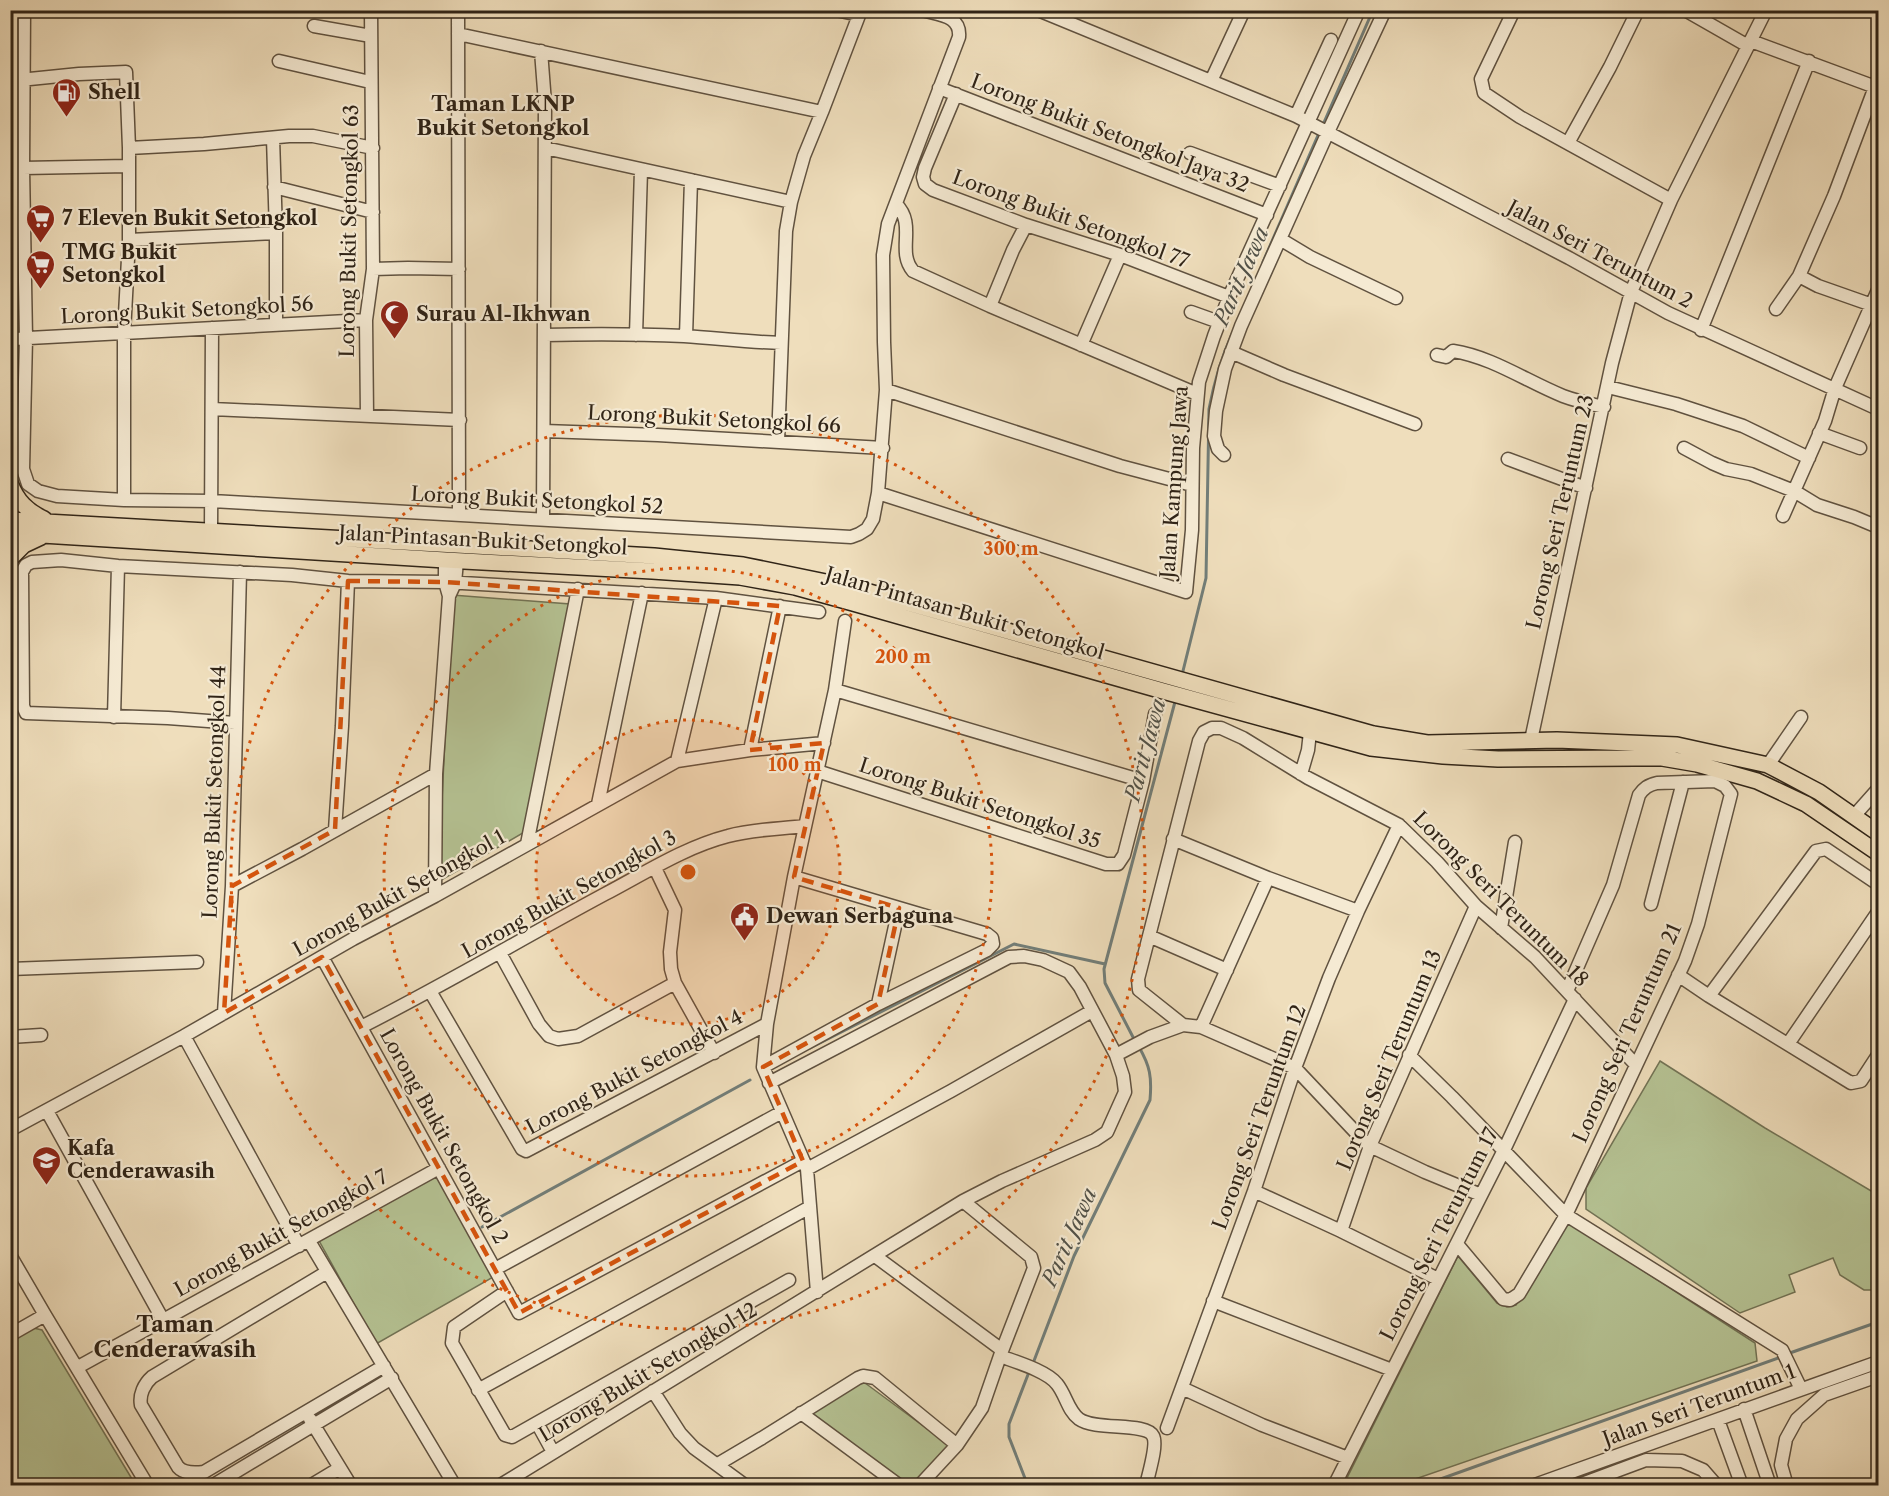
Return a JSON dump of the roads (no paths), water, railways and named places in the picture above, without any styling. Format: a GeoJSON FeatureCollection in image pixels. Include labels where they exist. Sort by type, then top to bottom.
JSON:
{"type":"FeatureCollection","features":[{"type":"Feature","properties":{"kind":"main road"},"geometry":{"type":"LineString","coordinates":[[10,483],[14,495],[46,529],[10,559]]}},
{"type":"Feature","properties":{"kind":"main road","name":"Jalan Pintasan Bukit Setongkol"},"geometry":{"type":"LineString","coordinates":[[10,520],[46,529],[207,544],[451,561],[740,577],[795,587],[1163,692],[1371,748],[1498,759],[1662,758],[1697,764],[1757,781],[1806,804],[1878,853]]}},
{"type":"Feature","properties":{"kind":"main road","name":"Jalan Pintasan Bukit Setongkol"},"geometry":{"type":"LineString","coordinates":[[10,533],[46,529],[211,527],[654,555],[743,565],[855,588],[1373,734],[1427,742],[1557,740],[1677,745],[1768,765],[1819,792],[1878,833]]}},
{"type":"Feature","properties":{"kind":"main road"},"geometry":{"type":"LineString","coordinates":[[1557,740],[1556,750],[1562,759]]}},
{"type":"Feature","properties":{"kind":"street","name":"Lorong Bukit Setongkol 52"},"geometry":{"type":"LineString","coordinates":[[24,10],[17,80],[23,168],[26,338],[23,469],[28,484],[38,491],[71,497],[543,519],[838,537],[851,537],[867,529],[873,519],[878,493]]}},
{"type":"Feature","properties":{"kind":"street","name":"Lorong Bukit Setongkol 63"},"geometry":{"type":"LineString","coordinates":[[367,416],[366,320],[373,269],[371,10]]}},
{"type":"Feature","properties":{"kind":"street"},"geometry":{"type":"LineString","coordinates":[[458,10],[459,515]]}},
{"type":"Feature","properties":{"kind":"street"},"geometry":{"type":"LineString","coordinates":[[778,441],[786,231],[790,202],[804,156],[860,13],[836,10]]}},
{"type":"Feature","properties":{"kind":"street"},"geometry":{"type":"LineString","coordinates":[[878,493],[886,390],[882,255],[888,224],[959,38],[958,25],[954,19],[922,10]]}},
{"type":"Feature","properties":{"kind":"street","name":"Jalan Seri Teruntum 2"},"geometry":{"type":"LineString","coordinates":[[1038,10],[1296,116],[1701,330],[1751,350],[1878,409]]}},
{"type":"Feature","properties":{"kind":"street"},"geometry":{"type":"LineString","coordinates":[[1211,81],[1244,10]]}},
{"type":"Feature","properties":{"kind":"street","name":"Jalan Kampung Jawa"},"geometry":{"type":"LineString","coordinates":[[1224,455],[1216,443],[1215,422],[1222,383],[1254,295],[1280,239],[1359,10]]}},
{"type":"Feature","properties":{"kind":"street","name":"Jalan Kampung Jawa"},"geometry":{"type":"LineString","coordinates":[[878,493],[1186,592],[1192,530],[1193,448],[1197,394],[1219,322],[1280,186],[1319,127],[1385,10]]}},
{"type":"Feature","properties":{"kind":"street"},"geometry":{"type":"LineString","coordinates":[[1514,10],[1481,79],[1484,93],[1520,117],[1671,200]]}},
{"type":"Feature","properties":{"kind":"street"},"geometry":{"type":"LineString","coordinates":[[1568,143],[1638,10]]}},
{"type":"Feature","properties":{"kind":"street"},"geometry":{"type":"LineString","coordinates":[[1685,10],[1749,43],[1877,84],[1834,196],[1799,276],[1776,309]]}},
{"type":"Feature","properties":{"kind":"street","name":"Lorong Seri Teruntum 23"},"geometry":{"type":"LineString","coordinates":[[1531,740],[1631,292],[1671,200],[1766,10]]}},
{"type":"Feature","properties":{"kind":"street"},"geometry":{"type":"LineString","coordinates":[[314,26],[371,36]]}},
{"type":"Feature","properties":{"kind":"street"},"geometry":{"type":"LineString","coordinates":[[458,34],[822,112]]}},
{"type":"Feature","properties":{"kind":"street"},"geometry":{"type":"LineString","coordinates":[[1296,116],[1331,40]]}},
{"type":"Feature","properties":{"kind":"street"},"geometry":{"type":"LineString","coordinates":[[541,51],[545,103],[543,519]]}},
{"type":"Feature","properties":{"kind":"street"},"geometry":{"type":"LineString","coordinates":[[279,61],[370,82]]}},
{"type":"Feature","properties":{"kind":"street"},"geometry":{"type":"LineString","coordinates":[[1701,330],[1809,61]]}},
{"type":"Feature","properties":{"kind":"street"},"geometry":{"type":"LineString","coordinates":[[17,80],[126,72],[129,240],[124,333],[124,500]]}},
{"type":"Feature","properties":{"kind":"street","name":"Lorong Bukit Setongkol Jaya 32"},"geometry":{"type":"LineString","coordinates":[[939,88],[1268,215]]}},
{"type":"Feature","properties":{"kind":"street","name":"Lorong Bukit Setongkol 77"},"geometry":{"type":"LineString","coordinates":[[956,94],[925,168],[923,177],[925,184],[933,190],[1026,225],[1120,255],[1229,297]]}},
{"type":"Feature","properties":{"kind":"street"},"geometry":{"type":"LineString","coordinates":[[129,148],[289,136],[313,136],[373,148]]}},
{"type":"Feature","properties":{"kind":"street"},"geometry":{"type":"LineString","coordinates":[[273,138],[276,325]]}},
{"type":"Feature","properties":{"kind":"street"},"geometry":{"type":"LineString","coordinates":[[545,148],[790,202]]}},
{"type":"Feature","properties":{"kind":"street"},"geometry":{"type":"LineString","coordinates":[[1190,153],[1280,186]]}},
{"type":"Feature","properties":{"kind":"street"},"geometry":{"type":"LineString","coordinates":[[23,168],[128,166]]}},
{"type":"Feature","properties":{"kind":"street"},"geometry":{"type":"LineString","coordinates":[[636,335],[641,170]]}},
{"type":"Feature","properties":{"kind":"street"},"geometry":{"type":"LineString","coordinates":[[686,336],[690,180]]}},
{"type":"Feature","properties":{"kind":"street"},"geometry":{"type":"LineString","coordinates":[[274,187],[373,212]]}},
{"type":"Feature","properties":{"kind":"street"},"geometry":{"type":"LineString","coordinates":[[896,204],[905,216],[906,258],[908,266],[913,271],[1197,394]]}},
{"type":"Feature","properties":{"kind":"street"},"geometry":{"type":"LineString","coordinates":[[990,306],[1013,249],[1026,225]]}},
{"type":"Feature","properties":{"kind":"street"},"geometry":{"type":"LineString","coordinates":[[129,240],[276,233]]}},
{"type":"Feature","properties":{"kind":"street"},"geometry":{"type":"LineString","coordinates":[[1280,239],[1310,257],[1396,298]]}},
{"type":"Feature","properties":{"kind":"street"},"geometry":{"type":"LineString","coordinates":[[1080,345],[1120,255]]}},
{"type":"Feature","properties":{"kind":"street"},"geometry":{"type":"LineString","coordinates":[[373,269],[459,269]]}},
{"type":"Feature","properties":{"kind":"street"},"geometry":{"type":"LineString","coordinates":[[1799,276],[1818,286],[1872,305]]}},
{"type":"Feature","properties":{"kind":"street"},"geometry":{"type":"LineString","coordinates":[[1783,516],[1878,290]]}},
{"type":"Feature","properties":{"kind":"street"},"geometry":{"type":"LineString","coordinates":[[1191,312],[1219,322]]}},
{"type":"Feature","properties":{"kind":"street","name":"Lorong Bukit Setongkol 56"},"geometry":{"type":"LineString","coordinates":[[10,339],[366,320]]}},
{"type":"Feature","properties":{"kind":"street"},"geometry":{"type":"LineString","coordinates":[[211,527],[212,328]]}},
{"type":"Feature","properties":{"kind":"street"},"geometry":{"type":"LineString","coordinates":[[544,335],[592,333],[686,336],[781,343]]}},
{"type":"Feature","properties":{"kind":"street"},"geometry":{"type":"LineString","coordinates":[[1437,355],[1446,357],[1453,351],[1467,354],[1513,372],[1563,396],[1604,407]]}},
{"type":"Feature","properties":{"kind":"street"},"geometry":{"type":"LineString","coordinates":[[1232,352],[1284,375],[1415,424]]}},
{"type":"Feature","properties":{"kind":"street"},"geometry":{"type":"LineString","coordinates":[[1608,387],[1676,404],[1743,426],[1809,458]]}},
{"type":"Feature","properties":{"kind":"street"},"geometry":{"type":"LineString","coordinates":[[886,390],[1120,466],[1192,485]]}},
{"type":"Feature","properties":{"kind":"street"},"geometry":{"type":"LineString","coordinates":[[213,409],[460,420]]}},
{"type":"Feature","properties":{"kind":"street","name":"Lorong Bukit Setongkol 66"},"geometry":{"type":"LineString","coordinates":[[544,431],[883,448]]}},
{"type":"Feature","properties":{"kind":"street"},"geometry":{"type":"LineString","coordinates":[[1819,433],[1860,448]]}},
{"type":"Feature","properties":{"kind":"street"},"geometry":{"type":"LineString","coordinates":[[1684,448],[1726,469],[1751,474],[1794,492],[1817,505],[1845,513],[1878,527]]}},
{"type":"Feature","properties":{"kind":"street"},"geometry":{"type":"LineString","coordinates":[[1508,459],[1586,488]]}},
{"type":"Feature","properties":{"kind":"street"},"geometry":{"type":"LineString","coordinates":[[236,723],[27,713],[23,706],[22,572],[26,565],[32,562],[61,560],[118,566],[348,580],[578,589],[716,598],[819,612]]}},
{"type":"Feature","properties":{"kind":"street"},"geometry":{"type":"LineString","coordinates":[[435,896],[436,774],[451,561]]}},
{"type":"Feature","properties":{"kind":"street"},"geometry":{"type":"LineString","coordinates":[[114,717],[118,566]]}},
{"type":"Feature","properties":{"kind":"street","name":"Lorong Bukit Setongkol 44"},"geometry":{"type":"LineString","coordinates":[[224,1013],[232,886],[240,572]]}},
{"type":"Feature","properties":{"kind":"street"},"geometry":{"type":"LineString","coordinates":[[335,830],[348,580]]}},
{"type":"Feature","properties":{"kind":"street"},"geometry":{"type":"LineString","coordinates":[[527,844],[578,589]]}},
{"type":"Feature","properties":{"kind":"street"},"geometry":{"type":"LineString","coordinates":[[598,804],[642,593]]}},
{"type":"Feature","properties":{"kind":"street"},"geometry":{"type":"LineString","coordinates":[[677,761],[716,598]]}},
{"type":"Feature","properties":{"kind":"street"},"geometry":{"type":"LineString","coordinates":[[750,750],[780,606]]}},
{"type":"Feature","properties":{"kind":"street"},"geometry":{"type":"LineString","coordinates":[[816,1292],[805,1165],[763,1067],[767,1024],[794,877],[835,690],[845,621]]}},
{"type":"Feature","properties":{"kind":"street"},"geometry":{"type":"LineString","coordinates":[[835,690],[1143,781],[1155,714]]}},
{"type":"Feature","properties":{"kind":"street"},"geometry":{"type":"LineString","coordinates":[[1768,765],[1802,717]]}},
{"type":"Feature","properties":{"kind":"street","name":"Lorong Seri Teruntum 18"},"geometry":{"type":"LineString","coordinates":[[1173,839],[1199,741],[1204,732],[1212,728],[1221,728],[1243,738],[1301,774],[1399,825],[1437,862],[1476,906],[1535,957],[1636,1065]]}},
{"type":"Feature","properties":{"kind":"street"},"geometry":{"type":"LineString","coordinates":[[1301,774],[1308,750],[1310,732]]}},
{"type":"Feature","properties":{"kind":"street","name":"Lorong Bukit Setongkol 1"},"geometry":{"type":"LineString","coordinates":[[10,1130],[184,1036],[677,761],[750,750],[824,743]]}},
{"type":"Feature","properties":{"kind":"street","name":"Lorong Bukit Setongkol 35"},"geometry":{"type":"LineString","coordinates":[[817,771],[1106,864],[1118,864],[1124,855],[1143,781]]}},
{"type":"Feature","properties":{"kind":"street"},"geometry":{"type":"LineString","coordinates":[[232,886],[436,774]]}},
{"type":"Feature","properties":{"kind":"street","name":"Lorong Seri Teruntum 17"},"geometry":{"type":"LineString","coordinates":[[1334,1485],[1504,1150],[1571,995],[1613,885],[1639,795],[1648,785],[1715,781],[1725,786],[1731,794]]}},
{"type":"Feature","properties":{"kind":"street"},"geometry":{"type":"LineString","coordinates":[[1651,904],[1683,782]]}},
{"type":"Feature","properties":{"kind":"street"},"geometry":{"type":"LineString","coordinates":[[1854,816],[1878,789]]}},
{"type":"Feature","properties":{"kind":"street","name":"Lorong Seri Teruntum 21"},"geometry":{"type":"LineString","coordinates":[[1457,1244],[1503,1299],[1510,1300],[1519,1294],[1566,1215],[1678,975],[1698,924],[1731,794]]}},
{"type":"Feature","properties":{"kind":"street","name":"Lorong Seri Teruntum 12"},"geometry":{"type":"LineString","coordinates":[[1167,1428],[1254,1191],[1295,1068],[1358,911],[1399,825]]}},
{"type":"Feature","properties":{"kind":"street","name":"Lorong Bukit Setongkol 3"},"geometry":{"type":"LineString","coordinates":[[361,1027],[557,920],[702,845],[729,835],[805,826]]}},
{"type":"Feature","properties":{"kind":"street"},"geometry":{"type":"LineString","coordinates":[[1183,1025],[1139,990],[1139,972],[1173,839],[1268,878],[1358,911]]}},
{"type":"Feature","properties":{"kind":"street"},"geometry":{"type":"LineString","coordinates":[[1501,928],[1515,842]]}},
{"type":"Feature","properties":{"kind":"street"},"geometry":{"type":"LineString","coordinates":[[1709,996],[1816,850],[1826,849],[1878,884]]}},
{"type":"Feature","properties":{"kind":"street"},"geometry":{"type":"LineString","coordinates":[[655,868],[675,910],[670,952],[675,983],[714,1053]]}},
{"type":"Feature","properties":{"kind":"street"},"geometry":{"type":"LineString","coordinates":[[763,1067],[987,950],[993,944],[992,938],[987,934],[794,877]]}},
{"type":"Feature","properties":{"kind":"street"},"geometry":{"type":"LineString","coordinates":[[1202,1027],[1268,878]]}},
{"type":"Feature","properties":{"kind":"street","name":"Lorong Seri Teruntum 13"},"geometry":{"type":"LineString","coordinates":[[1341,1231],[1370,1146],[1476,906]]}},
{"type":"Feature","properties":{"kind":"street"},"geometry":{"type":"LineString","coordinates":[[878,1005],[899,908]]}},
{"type":"Feature","properties":{"kind":"street"},"geometry":{"type":"LineString","coordinates":[[1788,1044],[1878,912]]}},
{"type":"Feature","properties":{"kind":"street"},"geometry":{"type":"LineString","coordinates":[[1149,936],[1227,970]]}},
{"type":"Feature","properties":{"kind":"street"},"geometry":{"type":"LineString","coordinates":[[500,953],[539,1024],[549,1036],[558,1040],[578,1036],[675,983]]}},
{"type":"Feature","properties":{"kind":"street","name":"Lorong Bukit Setongkol 12"},"geometry":{"type":"LineString","coordinates":[[499,1485],[963,1201],[1095,1140],[1107,1132],[1125,1092],[1124,1076],[1116,1055],[1080,987],[1069,972],[1043,960],[1024,956],[1009,957],[769,1083]]}},
{"type":"Feature","properties":{"kind":"street","name":"Lorong Bukit Setongkol 2"},"geometry":{"type":"LineString","coordinates":[[322,957],[495,1269],[782,1113]]}},
{"type":"Feature","properties":{"kind":"street"},"geometry":{"type":"LineString","coordinates":[[10,969],[197,962]]}},
{"type":"Feature","properties":{"kind":"street"},"geometry":{"type":"LineString","coordinates":[[1678,975],[1851,1083],[1861,1081],[1878,1055]]}},
{"type":"Feature","properties":{"kind":"street","name":"Lorong Bukit Setongkol 4"},"geometry":{"type":"LineString","coordinates":[[430,991],[522,1149],[526,1151],[767,1024]]}},
{"type":"Feature","properties":{"kind":"street"},"geometry":{"type":"LineString","coordinates":[[495,1269],[519,1313],[951,1091],[1092,1011]]}},
{"type":"Feature","properties":{"kind":"street"},"geometry":{"type":"LineString","coordinates":[[1116,1055],[1150,1037],[1183,1025],[1202,1027],[1295,1068],[1370,1146],[1481,1195]]}},
{"type":"Feature","properties":{"kind":"street"},"geometry":{"type":"LineString","coordinates":[[10,1037],[41,1035]]}},
{"type":"Feature","properties":{"kind":"street"},"geometry":{"type":"LineString","coordinates":[[184,1036],[304,1244],[327,1272],[455,1485]]}},
{"type":"Feature","properties":{"kind":"street"},"geometry":{"type":"LineString","coordinates":[[1409,1055],[1566,1215],[1784,1354],[1801,1389]]}},
{"type":"Feature","properties":{"kind":"street"},"geometry":{"type":"LineString","coordinates":[[47,1111],[163,1320]]}},
{"type":"Feature","properties":{"kind":"street","name":"Lorong Bukit Setongkol 7"},"geometry":{"type":"LineString","coordinates":[[78,1367],[439,1168]]}},
{"type":"Feature","properties":{"kind":"street"},"geometry":{"type":"LineString","coordinates":[[1254,1191],[1438,1279]]}},
{"type":"Feature","properties":{"kind":"street"},"geometry":{"type":"LineString","coordinates":[[920,1485],[957,1445],[982,1408],[1034,1268],[1031,1257],[963,1201]]}},
{"type":"Feature","properties":{"kind":"street"},"geometry":{"type":"LineString","coordinates":[[478,1390],[810,1207]]}},
{"type":"Feature","properties":{"kind":"street"},"geometry":{"type":"LineString","coordinates":[[10,1254],[148,1485]]}},
{"type":"Feature","properties":{"kind":"street"},"geometry":{"type":"LineString","coordinates":[[875,1256],[1003,1355],[1046,1375],[1056,1383],[1071,1411],[1078,1419],[1091,1424],[1144,1429],[1152,1433],[1154,1447],[1146,1485]]}},
{"type":"Feature","properties":{"kind":"street"},"geometry":{"type":"LineString","coordinates":[[327,1272],[152,1377],[146,1382],[140,1398],[141,1405],[182,1471],[204,1472],[384,1366]]}},
{"type":"Feature","properties":{"kind":"street"},"geometry":{"type":"LineString","coordinates":[[507,1291],[454,1327],[452,1343],[505,1435],[512,1437],[789,1280]]}},
{"type":"Feature","properties":{"kind":"street"},"geometry":{"type":"LineString","coordinates":[[1213,1301],[1392,1370]]}},
{"type":"Feature","properties":{"kind":"street"},"geometry":{"type":"LineString","coordinates":[[10,1335],[45,1315]]}},
{"type":"Feature","properties":{"kind":"street","name":"Jalan Seri Teruntum 1"},"geometry":{"type":"LineString","coordinates":[[1532,1485],[1878,1362]]}},
{"type":"Feature","properties":{"kind":"street"},"geometry":{"type":"LineString","coordinates":[[1787,1485],[1781,1465],[1786,1438],[1797,1419],[1824,1395],[1878,1376]]}},
{"type":"Feature","properties":{"kind":"street"},"geometry":{"type":"LineString","coordinates":[[718,1464],[858,1378],[875,1377],[957,1445]]}},
{"type":"Feature","properties":{"kind":"street"},"geometry":{"type":"LineString","coordinates":[[212,1485],[392,1378]]}},
{"type":"Feature","properties":{"kind":"street"},"geometry":{"type":"LineString","coordinates":[[1182,1388],[1262,1425],[1348,1458]]}},
{"type":"Feature","properties":{"kind":"street"},"geometry":{"type":"LineString","coordinates":[[653,1391],[680,1433],[694,1448],[747,1485]]}},
{"type":"Feature","properties":{"kind":"street"},"geometry":{"type":"LineString","coordinates":[[1744,1410],[1770,1485]]}},
{"type":"Feature","properties":{"kind":"street"},"geometry":{"type":"LineString","coordinates":[[306,1413],[351,1485]]}},
{"type":"Feature","properties":{"kind":"street"},"geometry":{"type":"LineString","coordinates":[[801,1413],[900,1485]]}},
{"type":"Feature","properties":{"kind":"street"},"geometry":{"type":"LineString","coordinates":[[1718,1420],[1742,1485]]}},
{"type":"Feature","properties":{"kind":"street"},"geometry":{"type":"LineString","coordinates":[[537,1423],[553,1452]]}},
{"type":"Feature","properties":{"kind":"street"},"geometry":{"type":"LineString","coordinates":[[1576,1485],[1646,1460],[1682,1461],[1703,1470],[1717,1485]]}},
{"type":"Feature","properties":{"kind":"street"},"geometry":{"type":"LineString","coordinates":[[1765,1470],[1781,1465]]}},
{"type":"Feature","properties":{"kind":"street"},"geometry":{"type":"LineString","coordinates":[[310,1485],[340,1467]]}},
{"type":"Feature","properties":{"kind":"waterway","name":"Parit Jawa"},"geometry":{"type":"LineString","coordinates":[[1322,127],[1373,10]]}},
{"type":"Feature","properties":{"kind":"waterway","name":"Parit Jawa"},"geometry":{"type":"LineString","coordinates":[[1263,262],[1319,133]]}},
{"type":"Feature","properties":{"kind":"waterway","name":"Parit Jawa"},"geometry":{"type":"LineString","coordinates":[[1182,675],[1206,578],[1209,409],[1218,371],[1232,334]]}},
{"type":"Feature","properties":{"kind":"waterway","name":"Parit Jawa"},"geometry":{"type":"LineString","coordinates":[[1135,1041],[1105,983],[1104,969],[1176,698]]}},
{"type":"Feature","properties":{"kind":"waterway"},"geometry":{"type":"LineString","coordinates":[[810,1048],[1014,944],[1105,964]]}},
{"type":"Feature","properties":{"kind":"waterway","name":"Parit Jawa"},"geometry":{"type":"LineString","coordinates":[[1032,1366],[1074,1256],[1150,1100],[1149,1072],[1139,1047]]}},
{"type":"Feature","properties":{"kind":"waterway"},"geometry":{"type":"LineString","coordinates":[[482,1227],[750,1080]]}},
{"type":"Feature","properties":{"kind":"waterway"},"geometry":{"type":"LineString","coordinates":[[1787,1354],[1878,1322]]}},
{"type":"Feature","properties":{"kind":"waterway"},"geometry":{"type":"LineString","coordinates":[[1421,1486],[1781,1357]]}},
{"type":"Feature","properties":{"kind":"waterway","name":"Parit Jawa"},"geometry":{"type":"LineString","coordinates":[[1028,1486],[1009,1437],[1009,1424],[1029,1372]]}},
{"type":"Feature","properties":{"kind":"place","name":"Shell"},"geometry":{"type":"Point","coordinates":[67,118]}},
{"type":"Feature","properties":{"kind":"place","name":"7 Eleven Bukit Setongkol"},"geometry":{"type":"Point","coordinates":[41,244]}},
{"type":"Feature","properties":{"kind":"place","name":"TMG Bukit Setongkol"},"geometry":{"type":"Point","coordinates":[41,290]}},
{"type":"Feature","properties":{"kind":"place","name":"Surau Al-Ikhwan"},"geometry":{"type":"Point","coordinates":[395,340]}},
{"type":"Feature","properties":{"kind":"place","name":"Dewan Serbaguna"},"geometry":{"type":"Point","coordinates":[745,942]}},
{"type":"Feature","properties":{"kind":"place","name":"Kafa Cenderawasih"},"geometry":{"type":"Point","coordinates":[46,1186]}},
{"type":"Feature","properties":{"kind":"district","name":"Taman LKNP Bukit Setongkol"},"geometry":{"type":"Point","coordinates":[503,115]}},
{"type":"Feature","properties":{"kind":"district","name":"Taman Cenderawasih"},"geometry":{"type":"Point","coordinates":[175,1336]}}]}
